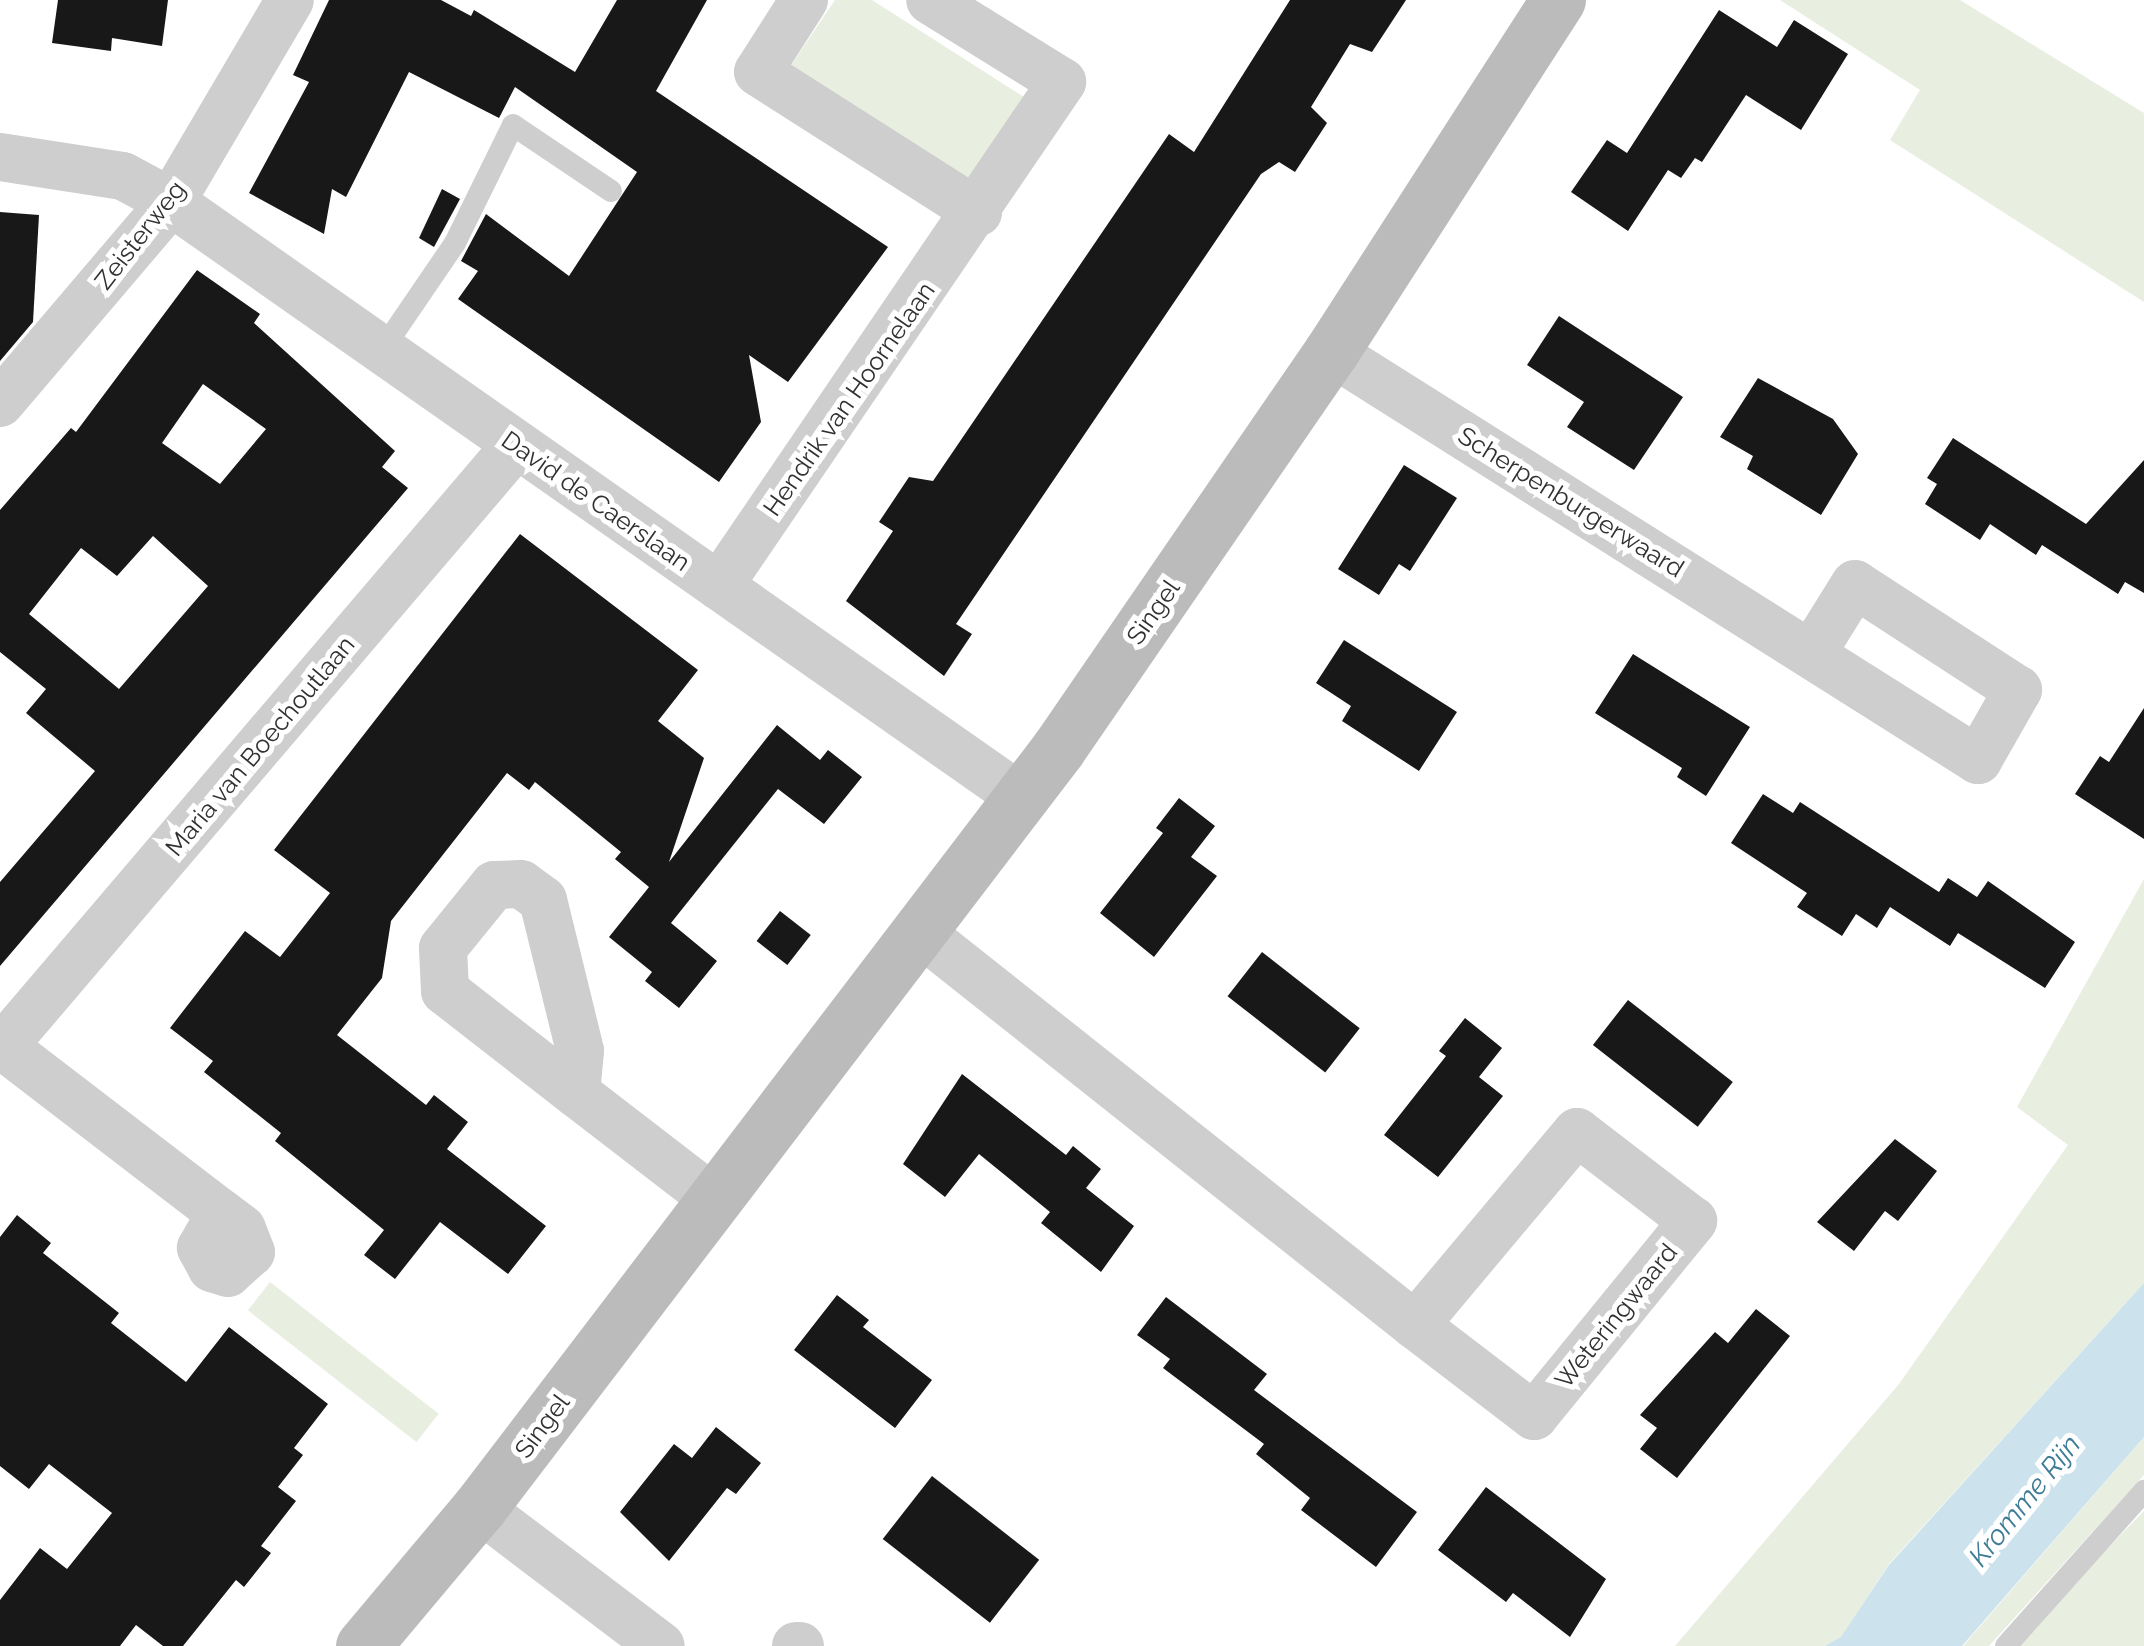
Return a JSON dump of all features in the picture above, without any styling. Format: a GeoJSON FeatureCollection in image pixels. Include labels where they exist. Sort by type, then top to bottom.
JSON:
{"type":"FeatureCollection","features":[{"type":"Feature","properties":{"kind":"street","name":"Zeisterweg"},"geometry":{"type":"LineString","coordinates":[[0,403],[171,202],[290,0]]}},
{"type":"Feature","properties":{"kind":"street"},"geometry":{"type":"LineString","coordinates":[[804,0],[758,72],[978,212]]}},
{"type":"Feature","properties":{"kind":"street","name":"Hendrik van Hoornelaan"},"geometry":{"type":"LineString","coordinates":[[719,586],[978,212],[1062,82],[930,0]]}},
{"type":"Feature","properties":{"kind":"street","name":"Singel"},"geometry":{"type":"LineString","coordinates":[[364,1646],[479,1508],[1022,798],[1331,352],[1558,0]]}},
{"type":"Feature","properties":{"kind":"street","name":"David de Caerslaan"},"geometry":{"type":"LineString","coordinates":[[0,157],[123,176],[171,202],[380,353],[1022,798]]}},
{"type":"Feature","properties":{"kind":"street","name":"Scherpenburgerwaard"},"geometry":{"type":"LineString","coordinates":[[1331,352],[1812,653]]}},
{"type":"Feature","properties":{"kind":"street","name":"Maria van Boechoutlaan"},"geometry":{"type":"LineString","coordinates":[[221,1213],[2,1048],[516,445]]}},
{"type":"Feature","properties":{"kind":"street","name":"Weteringwaard"},"geometry":{"type":"LineString","coordinates":[[921,933],[1416,1324],[1534,1416],[1693,1221],[1576,1132],[1416,1324]]}},
{"type":"Feature","properties":{"kind":"street"},"geometry":{"type":"LineString","coordinates":[[576,1093],[714,1200]]}},
{"type":"Feature","properties":{"kind":"street"},"geometry":{"type":"LineString","coordinates":[[479,1508],[661,1646]]}},
{"type":"Feature","properties":{"kind":"lane"},"geometry":{"type":"LineString","coordinates":[[380,353],[455,242],[513,125],[611,192]]}},
{"type":"Feature","properties":{"kind":"lane"},"geometry":{"type":"LineString","coordinates":[[2006,1646],[2144,1491]]}},
{"type":"Feature","properties":{"kind":"shaded area"},"geometry":{"type":"Polygon","coordinates":[[[835,0],[872,0],[1035,104],[973,200],[783,77],[835,0]]]}},
{"type":"Feature","properties":{"kind":"shaded area"},"geometry":{"type":"Polygon","coordinates":[[[1780,0],[1960,0],[2144,113],[2144,302],[1890,140],[1920,90],[1780,0]]]}},
{"type":"Feature","properties":{"kind":"shaded area"},"geometry":{"type":"Polygon","coordinates":[[[2144,879],[2144,1283],[1888,1565],[1841,1638],[1825,1646],[1675,1646],[1899,1384],[2068,1145],[2017,1107],[2144,879]]]}},
{"type":"Feature","properties":{"kind":"shaded area"},"geometry":{"type":"Polygon","coordinates":[[[270,1282],[439,1414],[416,1442],[248,1310],[270,1282]]]}},
{"type":"Feature","properties":{"kind":"shaded area"},"geometry":{"type":"Polygon","coordinates":[[[2144,1437],[2144,1475],[1989,1646],[1963,1646],[2144,1437]]]}},
{"type":"Feature","properties":{"kind":"shaded area"},"geometry":{"type":"Polygon","coordinates":[[[2144,1511],[2144,1646],[2021,1646],[2096,1560],[2144,1511]]]}},
{"type":"Feature","properties":{"kind":"water","name":"Kromme Rijn"},"geometry":{"type":"Polygon","coordinates":[[[2144,1283],[2144,1437],[1962,1646],[1825,1646],[1841,1637],[1888,1566],[2144,1283]]]}},
{"type":"Feature","properties":{"kind":"building"},"geometry":{"type":"Polygon","coordinates":[[[58,0],[168,0],[162,46],[112,38],[111,51],[52,43],[58,0]]]}},
{"type":"Feature","properties":{"kind":"building"},"geometry":{"type":"Polygon","coordinates":[[[329,0],[441,0],[471,16],[474,10],[575,72],[617,0],[707,0],[656,91],[888,247],[788,382],[749,355],[761,422],[719,482],[458,299],[478,271],[461,261],[486,214],[569,276],[637,172],[515,87],[499,118],[409,72],[346,197],[332,189],[324,234],[249,193],[309,82],[293,75],[329,0]]]}},
{"type":"Feature","properties":{"kind":"building"},"geometry":{"type":"Polygon","coordinates":[[[1290,0],[1406,0],[1372,52],[1350,44],[1311,107],[1327,123],[1295,172],[1279,162],[1261,174],[956,624],[972,634],[944,676],[846,601],[893,531],[879,522],[909,477],[933,481],[1169,134],[1194,152],[1290,0]]]}},
{"type":"Feature","properties":{"kind":"building"},"geometry":{"type":"Polygon","coordinates":[[[1719,10],[1777,47],[1794,20],[1848,54],[1801,130],[1746,95],[1702,162],[1695,158],[1681,178],[1668,170],[1628,231],[1571,192],[1607,140],[1627,153],[1719,10]]]}},
{"type":"Feature","properties":{"kind":"building"},"geometry":{"type":"Polygon","coordinates":[[[442,189],[460,199],[434,247],[419,238],[442,189]]]}},
{"type":"Feature","properties":{"kind":"building"},"geometry":{"type":"Polygon","coordinates":[[[0,212],[39,215],[33,322],[0,361],[0,212]]]}},
{"type":"Feature","properties":{"kind":"building"},"geometry":{"type":"Polygon","coordinates":[[[197,270],[260,314],[254,323],[395,451],[382,467],[408,488],[0,966],[0,882],[95,771],[26,713],[46,689],[0,652],[0,510],[71,428],[76,432],[197,270]],[[203,384],[162,443],[220,484],[266,429],[203,384]],[[153,536],[117,576],[81,548],[29,614],[119,689],[208,586],[153,536]]]}},
{"type":"Feature","properties":{"kind":"building"},"geometry":{"type":"Polygon","coordinates":[[[1559,316],[1683,397],[1634,470],[1567,427],[1584,402],[1527,365],[1559,316]]]}},
{"type":"Feature","properties":{"kind":"building"},"geometry":{"type":"Polygon","coordinates":[[[1758,378],[1833,419],[1858,454],[1821,515],[1747,469],[1753,456],[1720,437],[1758,378]]]}},
{"type":"Feature","properties":{"kind":"building"},"geometry":{"type":"Polygon","coordinates":[[[1953,438],[2086,524],[2144,460],[2144,593],[2125,582],[2118,594],[2042,545],[2036,555],[1990,524],[1980,540],[1925,504],[1937,484],[1927,478],[1953,438]]]}},
{"type":"Feature","properties":{"kind":"building"},"geometry":{"type":"Polygon","coordinates":[[[1404,465],[1457,498],[1410,571],[1399,564],[1379,595],[1338,569],[1404,465]]]}},
{"type":"Feature","properties":{"kind":"building"},"geometry":{"type":"Polygon","coordinates":[[[520,534],[698,670],[658,721],[704,758],[669,862],[777,725],[820,760],[828,750],[862,777],[824,824],[778,789],[671,923],[717,961],[679,1008],[645,981],[652,972],[609,937],[649,887],[615,859],[621,852],[535,782],[529,790],[507,773],[391,921],[382,978],[337,1035],[426,1105],[434,1095],[468,1122],[447,1149],[546,1226],[508,1274],[440,1222],[395,1279],[364,1255],[384,1230],[275,1141],[281,1133],[204,1072],[213,1061],[170,1028],[245,931],[280,957],[330,893],[274,850],[520,534]]]}},
{"type":"Feature","properties":{"kind":"building"},"geometry":{"type":"Polygon","coordinates":[[[1344,640],[1457,712],[1419,771],[1342,721],[1351,706],[1316,683],[1344,640]]]}},
{"type":"Feature","properties":{"kind":"building"},"geometry":{"type":"Polygon","coordinates":[[[1633,654],[1750,727],[1706,796],[1677,777],[1682,768],[1595,713],[1633,654]]]}},
{"type":"Feature","properties":{"kind":"building"},"geometry":{"type":"Polygon","coordinates":[[[2144,708],[2144,839],[2075,794],[2100,756],[2109,762],[2144,708]]]}},
{"type":"Feature","properties":{"kind":"building"},"geometry":{"type":"Polygon","coordinates":[[[1763,794],[1793,813],[1800,802],[1939,892],[1948,878],[1977,897],[1988,881],[2075,942],[2045,988],[1958,933],[1950,946],[1890,907],[1877,928],[1856,914],[1842,936],[1797,907],[1807,893],[1731,843],[1763,794]]]}},
{"type":"Feature","properties":{"kind":"building"},"geometry":{"type":"Polygon","coordinates":[[[1179,798],[1215,826],[1191,857],[1217,876],[1154,957],[1100,913],[1163,833],[1156,828],[1179,798]]]}},
{"type":"Feature","properties":{"kind":"building"},"geometry":{"type":"Polygon","coordinates":[[[780,911],[811,935],[787,965],[757,941],[780,911]]]}},
{"type":"Feature","properties":{"kind":"building"},"geometry":{"type":"Polygon","coordinates":[[[1262,952],[1360,1028],[1325,1072],[1228,996],[1262,952]]]}},
{"type":"Feature","properties":{"kind":"building"},"geometry":{"type":"Polygon","coordinates":[[[1628,1000],[1733,1082],[1698,1127],[1593,1045],[1628,1000]]]}},
{"type":"Feature","properties":{"kind":"building"},"geometry":{"type":"Polygon","coordinates":[[[1465,1018],[1502,1048],[1479,1077],[1503,1096],[1438,1177],[1384,1135],[1446,1056],[1439,1051],[1465,1018]]]}},
{"type":"Feature","properties":{"kind":"building"},"geometry":{"type":"Polygon","coordinates":[[[962,1074],[1066,1155],[1073,1146],[1101,1169],[1086,1188],[1134,1226],[1101,1272],[1041,1223],[1050,1212],[979,1154],[945,1197],[903,1164],[962,1074]]]}},
{"type":"Feature","properties":{"kind":"building"},"geometry":{"type":"Polygon","coordinates":[[[1895,1139],[1937,1171],[1898,1221],[1885,1211],[1854,1251],[1817,1222],[1895,1139]]]}},
{"type":"Feature","properties":{"kind":"building"},"geometry":{"type":"Polygon","coordinates":[[[17,1215],[51,1243],[43,1253],[119,1313],[111,1323],[186,1382],[229,1327],[328,1404],[294,1448],[303,1455],[278,1487],[296,1501],[261,1546],[271,1553],[244,1587],[236,1580],[183,1646],[163,1646],[136,1625],[120,1646],[0,1646],[0,1600],[40,1548],[67,1569],[112,1513],[49,1464],[29,1489],[0,1466],[0,1237],[17,1215]]]}},
{"type":"Feature","properties":{"kind":"building"},"geometry":{"type":"Polygon","coordinates":[[[837,1295],[869,1320],[863,1327],[932,1380],[895,1428],[794,1350],[837,1295]]]}},
{"type":"Feature","properties":{"kind":"building"},"geometry":{"type":"Polygon","coordinates":[[[1166,1297],[1267,1374],[1254,1390],[1417,1512],[1376,1567],[1301,1510],[1310,1498],[1256,1454],[1264,1444],[1163,1368],[1170,1359],[1137,1335],[1166,1297]]]}},
{"type":"Feature","properties":{"kind":"building"},"geometry":{"type":"Polygon","coordinates":[[[1756,1309],[1790,1336],[1677,1478],[1640,1449],[1657,1428],[1640,1415],[1715,1332],[1728,1343],[1756,1309]]]}},
{"type":"Feature","properties":{"kind":"building"},"geometry":{"type":"Polygon","coordinates":[[[716,1427],[761,1463],[736,1494],[727,1488],[669,1561],[620,1512],[674,1444],[692,1458],[716,1427]]]}},
{"type":"Feature","properties":{"kind":"building"},"geometry":{"type":"Polygon","coordinates":[[[932,1476],[1039,1560],[990,1623],[883,1539],[932,1476]]]}},
{"type":"Feature","properties":{"kind":"building"},"geometry":{"type":"Polygon","coordinates":[[[1486,1487],[1606,1579],[1570,1637],[1513,1593],[1506,1602],[1438,1550],[1486,1487]]]}}]}
